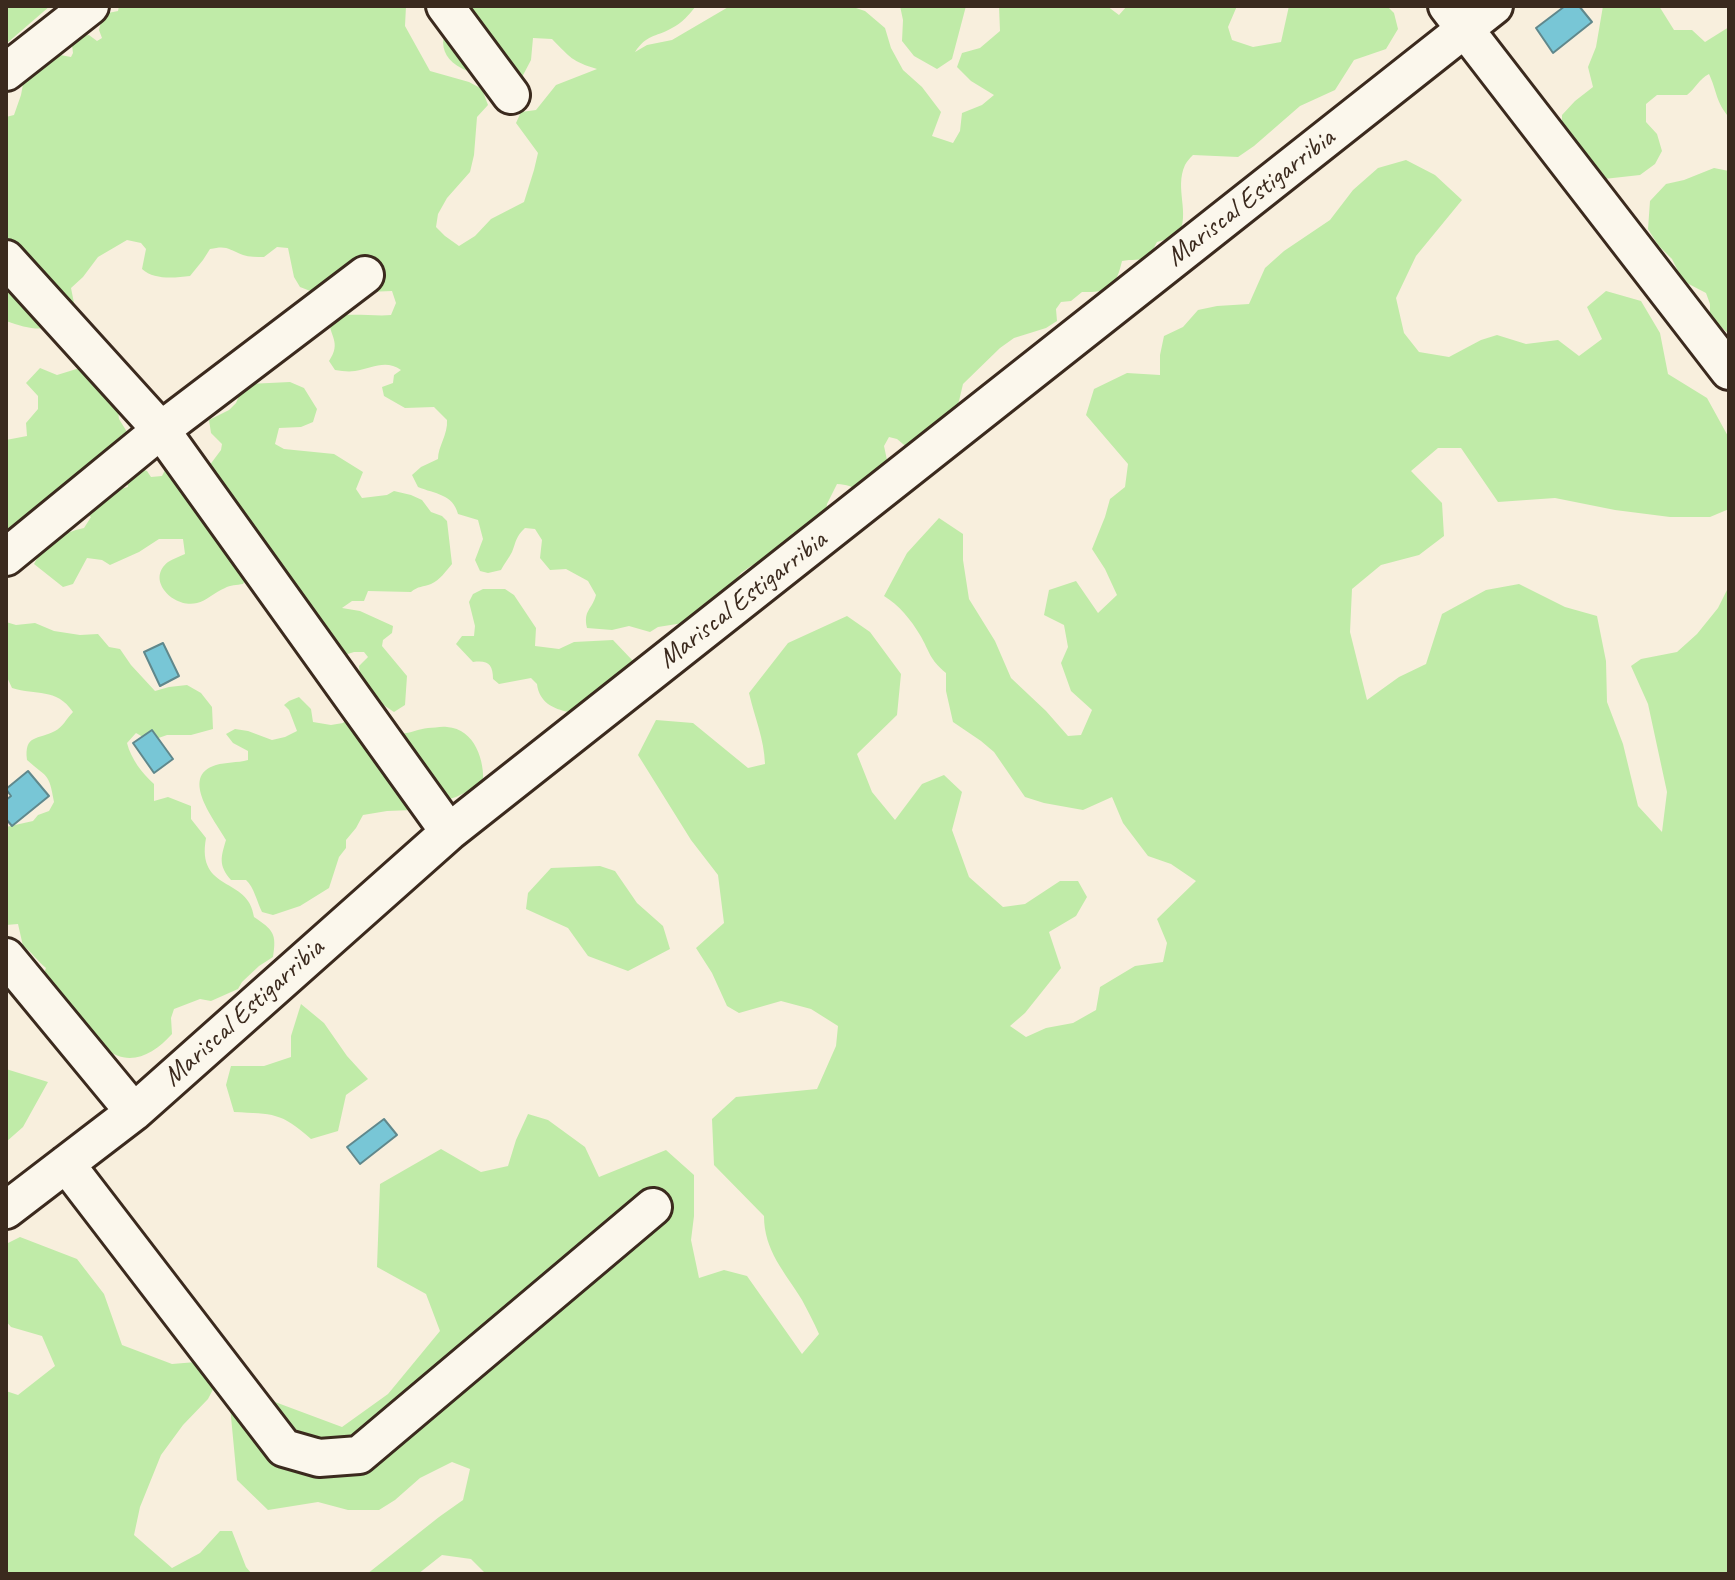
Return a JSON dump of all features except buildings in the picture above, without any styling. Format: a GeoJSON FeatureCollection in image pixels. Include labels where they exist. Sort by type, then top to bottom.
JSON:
{"type":"FeatureCollection","features":[{"type":"Feature","properties":{"kind":"street"},"geometry":{"type":"LineString","coordinates":[[6,72],[90,6]]}},
{"type":"Feature","properties":{"kind":"street"},"geometry":{"type":"LineString","coordinates":[[445,6],[511,95]]}},
{"type":"Feature","properties":{"kind":"street","name":"Mariscal Estigarribia"},"geometry":{"type":"LineString","coordinates":[[6,1210],[134,1112],[449,832],[1456,17],[1494,6]]}},
{"type":"Feature","properties":{"kind":"street"},"geometry":{"type":"LineString","coordinates":[[1456,17],[1729,371]]}},
{"type":"Feature","properties":{"kind":"street"},"geometry":{"type":"LineString","coordinates":[[6,259],[161,430],[449,832]]}},
{"type":"Feature","properties":{"kind":"street"},"geometry":{"type":"LineString","coordinates":[[6,557],[161,430],[365,275]]}},
{"type":"Feature","properties":{"kind":"street"},"geometry":{"type":"LineString","coordinates":[[6,957],[134,1112]]}},
{"type":"Feature","properties":{"kind":"street"},"geometry":{"type":"LineString","coordinates":[[66,1164],[284,1448],[319,1458],[359,1455],[653,1207]]}},
{"type":"Feature","properties":{"kind":"green space"},"geometry":{"type":"Polygon","coordinates":[[[6,6],[50,6],[6,44],[6,6]]]}},
{"type":"Feature","properties":{"kind":"green space"},"geometry":{"type":"Polygon","coordinates":[[[119,6],[406,6],[405,26],[430,71],[482,89],[488,105],[477,117],[470,172],[447,198],[438,214],[436,227],[459,246],[475,236],[491,219],[524,202],[538,153],[516,123],[521,112],[536,110],[556,85],[597,69],[572,58],[552,39],[533,38],[531,60],[521,79],[487,77],[463,69],[447,55],[443,38],[457,6],[696,6],[679,24],[647,39],[635,52],[647,45],[672,40],[730,6],[850,6],[865,11],[885,28],[903,70],[922,87],[941,112],[932,136],[953,143],[960,131],[962,113],[982,105],[994,95],[971,81],[957,67],[962,53],[980,48],[1000,31],[999,6],[1107,6],[1119,15],[1127,6],[1237,6],[1228,27],[1232,40],[1253,47],[1281,42],[1289,6],[1387,6],[1394,13],[1398,29],[1386,49],[1354,60],[1335,90],[1300,106],[1238,157],[1193,155],[1182,174],[1183,219],[1178,236],[1157,242],[1149,257],[1122,261],[1110,287],[1082,292],[1071,301],[1061,302],[1056,309],[1057,321],[1046,328],[1014,338],[1000,348],[963,384],[959,401],[949,420],[918,438],[909,449],[897,439],[889,437],[884,446],[887,460],[880,472],[868,478],[868,487],[837,484],[826,512],[801,531],[793,533],[774,556],[741,573],[730,586],[728,600],[702,609],[683,623],[658,627],[650,632],[629,626],[612,630],[587,628],[587,614],[596,595],[588,581],[566,569],[550,570],[540,558],[542,540],[535,529],[525,528],[522,531],[501,570],[480,571],[475,560],[483,539],[478,520],[458,514],[448,499],[418,487],[412,475],[438,459],[447,420],[434,407],[405,408],[384,396],[382,387],[393,383],[394,375],[401,370],[395,367],[384,365],[345,371],[335,370],[329,361],[335,344],[329,319],[349,315],[391,315],[396,303],[392,291],[318,294],[300,287],[294,277],[288,248],[277,247],[264,257],[245,256],[224,248],[210,249],[190,276],[158,277],[142,269],[146,249],[141,243],[127,240],[98,257],[71,288],[75,308],[60,323],[35,328],[6,321],[6,117],[14,115],[24,79],[55,54],[71,57],[72,45],[82,36],[89,35],[97,41],[102,38],[99,30],[103,14],[118,11],[119,6]]]}},
{"type":"Feature","properties":{"kind":"green space"},"geometry":{"type":"Polygon","coordinates":[[[900,6],[966,6],[952,59],[937,69],[914,56],[902,41],[900,6]]]}},
{"type":"Feature","properties":{"kind":"green space"},"geometry":{"type":"Polygon","coordinates":[[[1603,6],[1659,6],[1674,30],[1692,30],[1705,42],[1729,27],[1729,117],[1719,102],[1709,74],[1687,95],[1657,95],[1646,104],[1646,122],[1657,134],[1662,151],[1655,164],[1640,175],[1604,179],[1592,175],[1562,131],[1562,115],[1593,87],[1588,67],[1596,47],[1603,6]]]}},
{"type":"Feature","properties":{"kind":"green space"},"geometry":{"type":"Polygon","coordinates":[[[1406,160],[1435,175],[1462,200],[1416,256],[1396,298],[1404,333],[1419,352],[1449,357],[1497,335],[1526,344],[1558,340],[1579,356],[1602,339],[1587,307],[1606,291],[1641,301],[1660,333],[1668,374],[1707,398],[1729,438],[1729,509],[1710,517],[1670,517],[1555,498],[1498,502],[1461,448],[1438,448],[1411,471],[1442,503],[1444,536],[1419,555],[1381,565],[1352,589],[1350,632],[1367,700],[1399,677],[1426,664],[1442,614],[1486,590],[1519,584],[1565,607],[1597,616],[1606,661],[1607,702],[1623,744],[1638,806],[1662,832],[1667,792],[1648,704],[1631,666],[1641,659],[1677,652],[1718,608],[1729,586],[1729,1574],[486,1574],[471,1559],[442,1555],[418,1574],[367,1574],[463,1500],[470,1469],[452,1462],[420,1478],[379,1510],[348,1510],[318,1502],[268,1510],[237,1480],[230,1406],[275,1402],[342,1427],[388,1394],[440,1331],[426,1294],[377,1267],[380,1184],[441,1149],[481,1172],[508,1166],[528,1114],[548,1120],[585,1147],[599,1177],[666,1150],[694,1175],[691,1240],[699,1278],[724,1270],[747,1276],[802,1354],[819,1334],[772,1251],[764,1216],[714,1165],[712,1119],[736,1097],[817,1089],[836,1046],[838,1026],[811,1009],[781,1001],[739,1013],[727,1006],[696,948],[724,923],[718,875],[691,840],[638,755],[656,720],[693,723],[748,768],[765,764],[749,693],[788,643],[847,616],[870,632],[901,674],[897,715],[857,754],[872,792],[895,820],[922,784],[944,775],[962,792],[952,830],[969,877],[1003,907],[1025,904],[1060,881],[1078,881],[1087,897],[1076,916],[1049,932],[1061,968],[1025,1013],[1010,1026],[1026,1037],[1046,1028],[1073,1023],[1096,1010],[1100,987],[1135,966],[1163,962],[1167,943],[1157,919],[1196,881],[1171,864],[1148,856],[1123,823],[1112,797],[1083,810],[1025,797],[994,752],[953,722],[946,691],[946,673],[933,659],[909,618],[884,596],[907,553],[939,518],[963,534],[969,599],[995,641],[1011,678],[1068,736],[1081,735],[1092,710],[1071,691],[1061,663],[1068,647],[1064,625],[1044,615],[1049,590],[1076,581],[1098,613],[1117,595],[1092,549],[1110,499],[1125,487],[1128,464],[1086,415],[1094,389],[1127,373],[1160,375],[1164,336],[1183,327],[1198,310],[1249,304],[1265,268],[1330,220],[1353,190],[1378,168],[1406,160]]]}},
{"type":"Feature","properties":{"kind":"green space"},"geometry":{"type":"Polygon","coordinates":[[[1714,168],[1729,171],[1729,334],[1710,317],[1706,293],[1683,281],[1672,259],[1648,229],[1650,201],[1666,184],[1714,168]]]}},
{"type":"Feature","properties":{"kind":"green space"},"geometry":{"type":"Polygon","coordinates":[[[83,367],[117,402],[119,419],[131,445],[6,544],[6,440],[27,436],[26,423],[38,409],[38,396],[26,383],[40,368],[57,375],[83,367]]]}},
{"type":"Feature","properties":{"kind":"green space"},"geometry":{"type":"Polygon","coordinates":[[[290,382],[304,388],[317,409],[313,422],[301,427],[279,428],[275,444],[284,449],[334,454],[363,472],[356,489],[362,498],[387,495],[394,491],[411,495],[447,521],[452,564],[437,580],[411,592],[368,591],[364,601],[352,601],[342,608],[360,611],[393,626],[392,633],[383,640],[382,646],[407,676],[405,705],[394,712],[376,700],[360,674],[359,666],[368,657],[364,652],[354,652],[338,657],[297,585],[287,575],[269,571],[249,573],[243,584],[227,587],[200,602],[188,604],[165,592],[160,577],[168,562],[185,554],[183,539],[159,539],[110,565],[102,560],[87,558],[73,584],[63,587],[34,564],[54,540],[84,528],[91,517],[82,511],[104,493],[128,487],[127,481],[142,469],[151,477],[162,476],[166,468],[209,466],[222,444],[211,433],[209,420],[229,410],[248,384],[290,382]]]}},
{"type":"Feature","properties":{"kind":"green space"},"geometry":{"type":"Polygon","coordinates":[[[483,589],[505,589],[514,595],[536,628],[535,646],[559,649],[574,642],[613,640],[639,672],[611,692],[592,694],[569,712],[548,704],[531,678],[499,684],[493,679],[489,664],[473,662],[456,644],[462,636],[474,636],[475,626],[469,602],[473,594],[483,589]]]}},
{"type":"Feature","properties":{"kind":"green space"},"geometry":{"type":"Polygon","coordinates":[[[6,622],[16,625],[35,623],[54,631],[80,635],[98,634],[109,647],[120,649],[155,691],[187,685],[201,693],[212,707],[213,729],[191,735],[167,735],[150,741],[136,733],[127,743],[131,755],[154,784],[154,801],[168,797],[191,806],[191,819],[206,838],[205,856],[209,868],[215,876],[243,895],[254,917],[269,929],[274,937],[273,957],[259,966],[238,989],[211,1001],[200,999],[174,1009],[172,1034],[139,1057],[122,1057],[103,1047],[40,983],[46,968],[23,946],[18,924],[6,925],[6,827],[33,821],[38,815],[49,811],[54,802],[46,776],[27,760],[28,746],[34,739],[58,730],[73,712],[53,696],[12,688],[6,675],[6,622]]]}},
{"type":"Feature","properties":{"kind":"green space"},"geometry":{"type":"Polygon","coordinates":[[[299,697],[311,709],[313,722],[343,723],[350,715],[397,733],[440,727],[457,729],[471,740],[480,756],[483,784],[456,797],[413,810],[363,815],[346,840],[346,848],[339,857],[329,888],[300,906],[273,915],[262,912],[246,880],[231,880],[224,870],[222,856],[226,840],[203,800],[200,779],[205,771],[216,765],[248,760],[248,751],[233,743],[226,734],[235,729],[272,740],[297,731],[284,705],[299,697]]]}},
{"type":"Feature","properties":{"kind":"green space"},"geometry":{"type":"Polygon","coordinates":[[[600,866],[615,871],[637,903],[663,926],[670,949],[628,971],[588,956],[568,928],[526,909],[528,893],[551,868],[600,866]]]}},
{"type":"Feature","properties":{"kind":"green space"},"geometry":{"type":"Polygon","coordinates":[[[301,1004],[324,1023],[368,1079],[346,1095],[338,1131],[311,1139],[276,1116],[234,1112],[226,1085],[231,1066],[264,1066],[291,1057],[291,1036],[301,1004]]]}},
{"type":"Feature","properties":{"kind":"green space"},"geometry":{"type":"Polygon","coordinates":[[[6,1069],[48,1082],[23,1127],[6,1142],[6,1069]]]}},
{"type":"Feature","properties":{"kind":"green space"},"geometry":{"type":"Polygon","coordinates":[[[20,1237],[77,1259],[104,1294],[122,1345],[172,1364],[196,1362],[223,1370],[208,1399],[183,1425],[161,1455],[140,1507],[134,1535],[172,1568],[200,1553],[220,1531],[232,1531],[246,1567],[252,1574],[10,1574],[6,1569],[6,1391],[18,1395],[55,1366],[42,1336],[11,1327],[6,1321],[6,1244],[20,1237]]]}},
{"type":"Feature","properties":{"kind":"water"},"geometry":{"type":"Polygon","coordinates":[[[1565,6],[1579,6],[1592,22],[1553,53],[1536,28],[1565,6]]]}},
{"type":"Feature","properties":{"kind":"water"},"geometry":{"type":"Polygon","coordinates":[[[163,643],[179,676],[160,686],[144,652],[163,643]]]}},
{"type":"Feature","properties":{"kind":"water"},"geometry":{"type":"Polygon","coordinates":[[[152,730],[173,759],[154,773],[133,743],[152,730]]]}},
{"type":"Feature","properties":{"kind":"water"},"geometry":{"type":"Polygon","coordinates":[[[28,771],[49,796],[12,826],[6,819],[6,800],[11,796],[6,789],[28,771]]]}},
{"type":"Feature","properties":{"kind":"water"},"geometry":{"type":"Polygon","coordinates":[[[384,1119],[397,1135],[360,1164],[347,1147],[384,1119]]]}}]}
